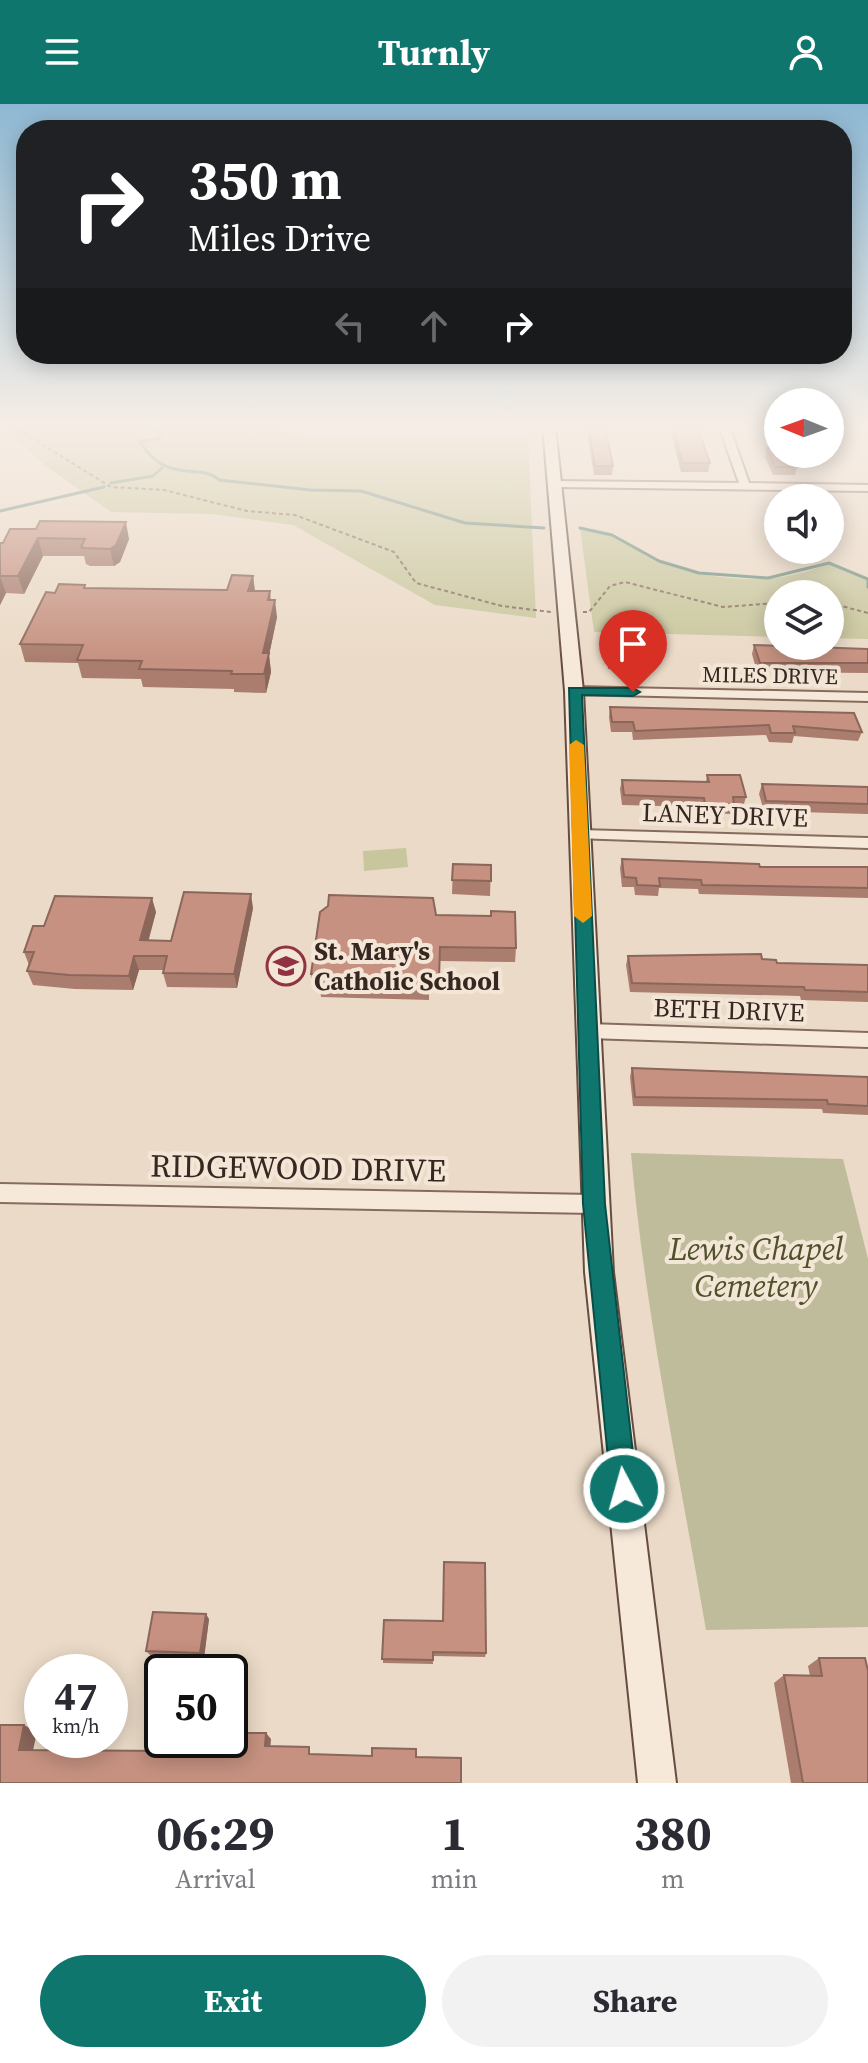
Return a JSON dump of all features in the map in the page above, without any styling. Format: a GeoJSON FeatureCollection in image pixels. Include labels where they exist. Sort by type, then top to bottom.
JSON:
{"type":"FeatureCollection","features":[{"type":"Feature","properties":{"kind":"main road"},"geometry":{"type":"LineString","coordinates":[[558,504],[574,691],[594,1204],[657,1783]]}},
{"type":"Feature","properties":{"kind":"street","name":"MILES DRIVE"},"geometry":{"type":"LineString","coordinates":[[574,691],[868,697]]}},
{"type":"Feature","properties":{"kind":"street","name":"LANEY DRIVE"},"geometry":{"type":"LineString","coordinates":[[580,835],[868,843]]}},
{"type":"Feature","properties":{"kind":"street","name":"BETH DRIVE"},"geometry":{"type":"LineString","coordinates":[[588,1031],[868,1040]]}},
{"type":"Feature","properties":{"kind":"street","name":"RIDGEWOOD DRIVE"},"geometry":{"type":"LineString","coordinates":[[0,1193],[594,1204]]}},
{"type":"Feature","properties":{"kind":"path"},"geometry":{"type":"LineString","coordinates":[[219,504],[295,515],[394,552],[403,560],[411,580],[416,583],[502,606],[553,612]]}},
{"type":"Feature","properties":{"kind":"path"},"geometry":{"type":"LineString","coordinates":[[585,612],[610,586],[625,582],[723,607],[764,604]]}},
{"type":"Feature","properties":{"kind":"path"},"geometry":{"type":"LineString","coordinates":[[844,607],[868,613]]}},
{"type":"Feature","properties":{"kind":"shaded area"},"geometry":{"type":"Polygon","coordinates":[[[100,504],[531,504],[536,618],[435,605],[293,525],[211,514],[111,512],[100,504]]]}},
{"type":"Feature","properties":{"kind":"shaded area"},"geometry":{"type":"Polygon","coordinates":[[[580,528],[602,532],[659,561],[700,574],[767,578],[789,576],[831,564],[868,579],[868,639],[844,638],[844,580],[764,580],[764,637],[594,632],[580,528]]]}},
{"type":"Feature","properties":{"kind":"shaded area"},"geometry":{"type":"Polygon","coordinates":[[[406,848],[408,867],[364,871],[363,851],[406,848]]]}},
{"type":"Feature","properties":{"kind":"green space","name":"Lewis Chapel Cemetery"},"geometry":{"type":"Polygon","coordinates":[[[631,1153],[843,1159],[868,1259],[868,1627],[706,1630],[654,1333],[631,1153]]]}},
{"type":"Feature","properties":{"kind":"building"},"geometry":{"type":"Polygon","coordinates":[[[40,521],[126,522],[116,545],[110,549],[81,547],[85,539],[38,538],[18,576],[0,576],[0,543],[3,543],[10,529],[36,529],[40,521]]]}},
{"type":"Feature","properties":{"kind":"building"},"geometry":{"type":"Polygon","coordinates":[[[232,575],[253,576],[248,591],[270,591],[268,600],[275,600],[263,653],[269,653],[264,674],[139,669],[142,661],[77,660],[83,645],[20,644],[46,592],[55,593],[59,584],[85,585],[84,588],[227,590],[232,575]]]}},
{"type":"Feature","properties":{"kind":"building"},"geometry":{"type":"Polygon","coordinates":[[[627,639],[648,639],[652,660],[610,659],[607,642],[628,642],[627,639]]]}},
{"type":"Feature","properties":{"kind":"building"},"geometry":{"type":"Polygon","coordinates":[[[754,645],[764,645],[764,660],[844,660],[844,648],[868,649],[868,663],[760,663],[754,645]]]}},
{"type":"Feature","properties":{"kind":"building"},"geometry":{"type":"Polygon","coordinates":[[[610,707],[854,713],[862,732],[793,726],[795,733],[771,733],[769,725],[635,731],[633,722],[612,722],[610,707]]]}},
{"type":"Feature","properties":{"kind":"building"},"geometry":{"type":"Polygon","coordinates":[[[707,775],[740,775],[746,797],[733,797],[734,804],[705,804],[704,798],[624,795],[622,780],[709,782],[707,775]]]}},
{"type":"Feature","properties":{"kind":"building"},"geometry":{"type":"Polygon","coordinates":[[[762,784],[868,787],[868,804],[766,801],[762,784]]]}},
{"type":"Feature","properties":{"kind":"building"},"geometry":{"type":"Polygon","coordinates":[[[622,859],[759,864],[760,867],[868,867],[868,888],[702,885],[701,880],[659,878],[660,886],[637,885],[636,878],[624,877],[622,859]]]}},
{"type":"Feature","properties":{"kind":"building"},"geometry":{"type":"Polygon","coordinates":[[[453,864],[491,865],[491,881],[452,880],[453,864]]]}},
{"type":"Feature","properties":{"kind":"building"},"geometry":{"type":"Polygon","coordinates":[[[184,892],[251,894],[234,974],[163,973],[167,956],[134,956],[129,976],[27,971],[34,952],[24,952],[33,926],[44,926],[55,896],[152,898],[140,940],[171,941],[184,892]]]}},
{"type":"Feature","properties":{"kind":"building"},"geometry":{"type":"Polygon","coordinates":[[[329,895],[433,898],[436,915],[491,916],[491,911],[515,912],[516,948],[440,947],[439,978],[429,978],[429,986],[319,983],[320,974],[311,974],[320,912],[328,906],[329,895]]]}},
{"type":"Feature","properties":{"kind":"building"},"geometry":{"type":"Polygon","coordinates":[[[761,954],[762,959],[776,960],[777,963],[868,965],[868,992],[805,990],[804,987],[632,983],[628,956],[761,954]]]}},
{"type":"Feature","properties":{"kind":"building"},"geometry":{"type":"Polygon","coordinates":[[[632,1068],[868,1077],[868,1106],[828,1104],[827,1100],[635,1097],[632,1068]]]}},
{"type":"Feature","properties":{"kind":"building"},"geometry":{"type":"Polygon","coordinates":[[[444,1562],[485,1563],[486,1653],[433,1652],[433,1660],[382,1659],[384,1620],[443,1621],[444,1562]]]}},
{"type":"Feature","properties":{"kind":"building"},"geometry":{"type":"Polygon","coordinates":[[[153,1612],[206,1614],[200,1653],[146,1651],[153,1612]]]}},
{"type":"Feature","properties":{"kind":"building"},"geometry":{"type":"Polygon","coordinates":[[[819,1658],[865,1658],[868,1671],[868,1783],[803,1783],[784,1675],[822,1676],[819,1658]]]}},
{"type":"Feature","properties":{"kind":"building"},"geometry":{"type":"Polygon","coordinates":[[[0,1725],[24,1725],[19,1750],[24,1750],[24,1758],[128,1758],[128,1751],[144,1751],[144,1758],[248,1758],[248,1733],[266,1733],[265,1746],[309,1747],[309,1754],[372,1756],[372,1748],[416,1749],[416,1757],[461,1758],[461,1783],[0,1783],[0,1725]]]}},
{"type":"Feature","properties":{"kind":"waterway"},"geometry":{"type":"LineString","coordinates":[[0,511],[29,504]]}},
{"type":"Feature","properties":{"kind":"waterway"},"geometry":{"type":"LineString","coordinates":[[404,504],[465,523],[544,528]]}},
{"type":"Feature","properties":{"kind":"waterway"},"geometry":{"type":"LineString","coordinates":[[580,528],[612,535],[659,561],[699,573],[768,578],[829,563],[868,579],[868,587]]}},
{"type":"Feature","properties":{"kind":"slow traffic"},"geometry":{"type":"LineString","coordinates":[[576,745],[583,916]]}},
{"type":"Feature","properties":{"kind":"place","name":"St. Mary's Catholic School"},"geometry":{"type":"Point","coordinates":[286,966]}},
{"type":"Feature","properties":{"kind":"route"},"geometry":{"type":"LineString","coordinates":[[624,1489],[594,1204],[574,691],[633,692]]}}]}
